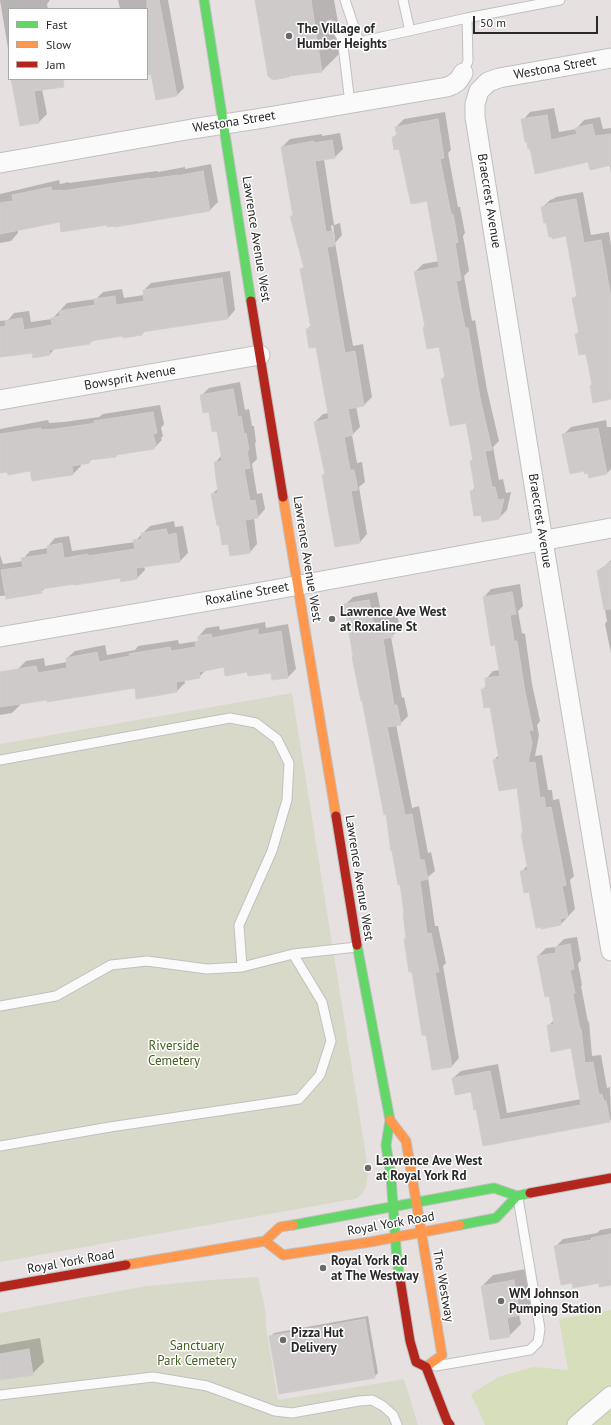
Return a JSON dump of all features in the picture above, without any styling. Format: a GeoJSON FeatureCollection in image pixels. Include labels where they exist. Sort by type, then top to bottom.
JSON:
{"type":"FeatureCollection","features":[{"type":"Feature","properties":{"kind":"main road","name":"Lawrence Avenue West"},"geometry":{"type":"LineString","coordinates":[[204,0],[260,355],[357,947],[390,1120],[386,1145],[391,1177],[393,1207]]}},
{"type":"Feature","properties":{"kind":"main road","name":"Lawrence Avenue West"},"geometry":{"type":"LineString","coordinates":[[390,1120],[406,1141],[416,1202]]}},
{"type":"Feature","properties":{"kind":"main road"},"geometry":{"type":"LineString","coordinates":[[517,1196],[611,1178]]}},
{"type":"Feature","properties":{"kind":"main road","name":"Royal York Road"},"geometry":{"type":"LineString","coordinates":[[0,1288],[265,1241],[280,1227],[494,1188],[517,1196],[496,1218],[421,1233],[283,1255],[265,1241]]}},
{"type":"Feature","properties":{"kind":"main road","name":"The Westway"},"geometry":{"type":"LineString","coordinates":[[416,1202],[442,1355],[426,1368]]}},
{"type":"Feature","properties":{"kind":"main road"},"geometry":{"type":"LineString","coordinates":[[393,1207],[397,1261],[410,1341],[416,1362],[426,1368],[447,1421],[450,1425]]}},
{"type":"Feature","properties":{"kind":"street","name":"Westona Street"},"geometry":{"type":"LineString","coordinates":[[479,91],[488,82],[499,78],[611,58]]}},
{"type":"Feature","properties":{"kind":"street","name":"Westona Street"},"geometry":{"type":"LineString","coordinates":[[0,163],[448,86],[458,81],[463,73]]}},
{"type":"Feature","properties":{"kind":"street","name":"Braecrest Avenue"},"geometry":{"type":"LineString","coordinates":[[479,91],[475,104],[475,117],[611,952]]}},
{"type":"Feature","properties":{"kind":"street","name":"Bowsprit Avenue"},"geometry":{"type":"LineString","coordinates":[[0,400],[260,355]]}},
{"type":"Feature","properties":{"kind":"street","name":"Roxaline Street"},"geometry":{"type":"LineString","coordinates":[[0,637],[611,528]]}},
{"type":"Feature","properties":{"kind":"street"},"geometry":{"type":"LineString","coordinates":[[577,1425],[611,1396]]}},
{"type":"Feature","properties":{"kind":"lane"},"geometry":{"type":"LineString","coordinates":[[345,0],[359,42],[467,18],[560,0]]}},
{"type":"Feature","properties":{"kind":"lane"},"geometry":{"type":"LineString","coordinates":[[403,0],[410,31]]}},
{"type":"Feature","properties":{"kind":"lane"},"geometry":{"type":"LineString","coordinates":[[463,73],[468,61],[467,18]]}},
{"type":"Feature","properties":{"kind":"lane"},"geometry":{"type":"LineString","coordinates":[[330,25],[335,26],[342,38],[350,104]]}},
{"type":"Feature","properties":{"kind":"lane"},"geometry":{"type":"LineString","coordinates":[[0,760],[230,718],[256,723],[277,739],[289,763],[287,800],[272,851],[239,925],[242,967]]}},
{"type":"Feature","properties":{"kind":"lane"},"geometry":{"type":"LineString","coordinates":[[0,1006],[56,996],[111,965],[147,961],[207,969],[242,967],[294,954],[357,947]]}},
{"type":"Feature","properties":{"kind":"lane"},"geometry":{"type":"LineString","coordinates":[[0,1146],[110,1127],[299,1100],[320,1075],[331,1041],[322,1002],[294,954]]}},
{"type":"Feature","properties":{"kind":"lane"},"geometry":{"type":"LineString","coordinates":[[426,1368],[462,1363],[530,1350],[538,1342],[540,1329],[517,1196]]}},
{"type":"Feature","properties":{"kind":"lane"},"geometry":{"type":"LineString","coordinates":[[0,1395],[153,1377],[207,1386],[275,1411],[292,1412],[372,1400],[384,1406],[393,1415],[397,1425]]}},
{"type":"Feature","properties":{"kind":"green space","name":"Riverside Cemetery"},"geometry":{"type":"Polygon","coordinates":[[[292,693],[367,1162],[368,1173],[366,1187],[362,1194],[356,1199],[0,1262],[0,744],[292,693]]]}},
{"type":"Feature","properties":{"kind":"green space","name":"Sanctuary Park Cemetery"},"geometry":{"type":"Polygon","coordinates":[[[258,1277],[265,1308],[267,1334],[278,1400],[404,1379],[418,1425],[0,1425],[0,1313],[147,1286],[258,1277]]]}},
{"type":"Feature","properties":{"kind":"green space"},"geometry":{"type":"Polygon","coordinates":[[[611,1310],[611,1425],[485,1425],[471,1394],[498,1377],[533,1367],[568,1370],[559,1319],[611,1310]]]}},
{"type":"Feature","properties":{"kind":"building"},"geometry":{"type":"Polygon","coordinates":[[[147,0],[159,0],[177,96],[156,100],[151,74],[148,75],[147,0]]]}},
{"type":"Feature","properties":{"kind":"building","name":"The Village of Humber Heights"},"geometry":{"type":"Polygon","coordinates":[[[255,0],[311,0],[322,72],[289,76],[273,80],[268,76],[255,0]]]}},
{"type":"Feature","properties":{"kind":"building"},"geometry":{"type":"Polygon","coordinates":[[[11,80],[63,80],[64,87],[34,91],[39,123],[20,126],[11,80]]]}},
{"type":"Feature","properties":{"kind":"building"},"geometry":{"type":"Polygon","coordinates":[[[547,115],[551,140],[577,134],[575,128],[592,124],[595,136],[611,134],[611,165],[590,170],[588,162],[535,174],[530,148],[528,149],[527,142],[525,142],[521,119],[547,115]]]}},
{"type":"Feature","properties":{"kind":"building"},"geometry":{"type":"Polygon","coordinates":[[[438,119],[444,158],[440,159],[458,242],[455,243],[461,280],[456,281],[465,328],[468,328],[480,398],[492,450],[485,451],[492,487],[495,487],[498,500],[504,499],[499,519],[482,522],[481,515],[474,516],[470,491],[475,490],[470,461],[473,461],[466,423],[450,426],[441,379],[445,378],[439,347],[427,349],[423,327],[425,327],[414,272],[439,267],[427,201],[411,204],[399,149],[394,150],[392,137],[397,137],[395,127],[438,119]]]}},
{"type":"Feature","properties":{"kind":"building"},"geometry":{"type":"Polygon","coordinates":[[[332,140],[335,158],[315,161],[326,232],[333,231],[335,244],[333,244],[334,246],[327,247],[345,353],[355,351],[364,406],[348,409],[353,435],[344,437],[350,470],[354,470],[358,490],[351,491],[360,543],[335,547],[322,475],[325,475],[314,422],[329,419],[316,347],[309,348],[306,329],[311,328],[300,269],[304,268],[290,216],[293,216],[281,147],[314,141],[314,143],[332,140]]]}},
{"type":"Feature","properties":{"kind":"building"},"geometry":{"type":"Polygon","coordinates":[[[203,171],[210,211],[115,227],[107,227],[107,225],[61,232],[60,222],[0,234],[0,203],[13,201],[12,195],[51,187],[52,191],[62,191],[150,178],[177,176],[203,171]]]}},
{"type":"Feature","properties":{"kind":"building"},"geometry":{"type":"Polygon","coordinates":[[[576,199],[584,243],[601,240],[611,298],[611,399],[593,403],[590,386],[592,385],[586,354],[579,355],[575,334],[579,334],[572,298],[577,297],[566,236],[552,239],[552,237],[549,237],[546,223],[544,223],[541,207],[547,206],[547,204],[576,199]]]}},
{"type":"Feature","properties":{"kind":"building"},"geometry":{"type":"Polygon","coordinates":[[[222,278],[228,319],[142,332],[142,335],[90,341],[90,344],[49,350],[50,355],[33,358],[32,353],[0,357],[0,327],[6,326],[5,321],[22,318],[24,330],[52,325],[51,318],[60,316],[59,311],[95,305],[94,299],[115,296],[116,305],[144,301],[143,290],[222,278]]]}},
{"type":"Feature","properties":{"kind":"building"},"geometry":{"type":"Polygon","coordinates":[[[233,389],[238,417],[241,416],[244,434],[246,433],[249,450],[247,451],[250,468],[244,469],[250,501],[255,500],[258,518],[245,520],[250,553],[230,556],[228,544],[222,545],[219,525],[217,525],[211,494],[218,493],[214,462],[222,461],[217,431],[212,432],[209,412],[203,413],[200,395],[233,389]]]}},
{"type":"Feature","properties":{"kind":"building"},"geometry":{"type":"Polygon","coordinates":[[[153,412],[157,433],[153,434],[156,445],[154,445],[154,449],[116,455],[116,457],[89,460],[90,463],[72,466],[73,475],[32,481],[30,471],[8,475],[7,472],[0,473],[0,434],[41,428],[41,430],[55,429],[90,424],[95,423],[94,421],[153,412]]]}},
{"type":"Feature","properties":{"kind":"building"},"geometry":{"type":"Polygon","coordinates":[[[598,428],[607,474],[589,478],[588,473],[585,474],[584,471],[570,474],[562,434],[598,428]]]}},
{"type":"Feature","properties":{"kind":"building"},"geometry":{"type":"Polygon","coordinates":[[[166,529],[168,535],[176,533],[180,562],[136,568],[137,579],[121,582],[120,578],[41,589],[42,593],[6,599],[1,570],[23,567],[21,558],[48,554],[47,546],[62,543],[64,558],[88,554],[88,556],[135,549],[133,540],[142,539],[141,533],[166,529]]]}},
{"type":"Feature","properties":{"kind":"building"},"geometry":{"type":"Polygon","coordinates":[[[611,562],[611,609],[604,610],[597,571],[611,562]]]}},
{"type":"Feature","properties":{"kind":"building"},"geometry":{"type":"Polygon","coordinates":[[[512,592],[516,614],[510,615],[514,641],[517,641],[533,730],[529,731],[532,743],[528,763],[535,762],[540,798],[544,797],[546,808],[551,807],[566,885],[562,886],[568,917],[560,919],[561,925],[541,929],[541,927],[536,928],[529,892],[524,893],[520,871],[528,870],[521,834],[523,834],[517,788],[499,791],[493,760],[499,759],[490,707],[484,708],[481,689],[486,689],[485,678],[500,676],[495,645],[491,646],[483,597],[512,592]]]}},
{"type":"Feature","properties":{"kind":"building"},"geometry":{"type":"Polygon","coordinates":[[[369,600],[374,625],[389,621],[393,637],[383,639],[394,705],[397,705],[401,725],[387,727],[405,815],[412,814],[420,860],[424,860],[428,879],[420,881],[427,934],[431,933],[439,972],[435,972],[452,1067],[432,1070],[426,1035],[422,1035],[412,972],[409,972],[404,939],[406,938],[400,884],[398,885],[391,851],[386,814],[384,815],[362,700],[361,701],[352,657],[344,604],[369,600]]]}},
{"type":"Feature","properties":{"kind":"building"},"geometry":{"type":"Polygon","coordinates":[[[258,629],[258,635],[281,631],[288,678],[272,680],[271,673],[248,676],[247,672],[225,676],[224,667],[199,672],[200,678],[176,682],[177,692],[155,696],[136,699],[135,688],[47,702],[47,700],[0,707],[0,672],[36,666],[38,673],[67,668],[66,658],[97,652],[99,662],[130,656],[129,654],[170,647],[171,651],[196,647],[195,642],[198,641],[198,636],[211,634],[212,638],[258,629]]]}},
{"type":"Feature","properties":{"kind":"building"},"geometry":{"type":"Polygon","coordinates":[[[570,944],[574,969],[570,970],[575,993],[573,995],[581,1029],[585,1063],[593,1062],[599,1095],[602,1094],[604,1101],[606,1101],[610,1122],[483,1146],[471,1092],[455,1095],[452,1078],[490,1071],[500,1120],[581,1105],[571,1048],[551,1052],[547,1025],[554,1024],[549,996],[545,997],[537,956],[556,953],[555,947],[570,944]]]}},
{"type":"Feature","properties":{"kind":"building"},"geometry":{"type":"Polygon","coordinates":[[[611,1234],[611,1285],[599,1287],[599,1283],[573,1288],[572,1283],[561,1285],[554,1246],[592,1240],[591,1238],[611,1234]]]}},
{"type":"Feature","properties":{"kind":"building","name":"WM Johnson Pumping Station"},"geometry":{"type":"Polygon","coordinates":[[[514,1280],[520,1315],[507,1318],[510,1337],[490,1340],[481,1286],[514,1280]]]}},
{"type":"Feature","properties":{"kind":"building"},"geometry":{"type":"Polygon","coordinates":[[[365,1319],[375,1378],[279,1394],[269,1336],[365,1319]]]}},
{"type":"Feature","properties":{"kind":"building"},"geometry":{"type":"Polygon","coordinates":[[[29,1349],[33,1375],[0,1380],[0,1354],[29,1349]]]}},
{"type":"Feature","properties":{"kind":"traffic: fast"},"geometry":{"type":"LineString","coordinates":[[204,0],[251,301]]}},
{"type":"Feature","properties":{"kind":"traffic: fast"},"geometry":{"type":"LineString","coordinates":[[357,945],[390,1120],[386,1145],[391,1177],[397,1261],[400,1279]]}},
{"type":"Feature","properties":{"kind":"traffic: fast"},"geometry":{"type":"LineString","coordinates":[[293,1225],[494,1188],[517,1196],[530,1193]]}},
{"type":"Feature","properties":{"kind":"traffic: fast"},"geometry":{"type":"LineString","coordinates":[[460,1225],[496,1218],[517,1196]]}},
{"type":"Feature","properties":{"kind":"traffic: slow"},"geometry":{"type":"LineString","coordinates":[[283,497],[336,816]]}},
{"type":"Feature","properties":{"kind":"traffic: slow"},"geometry":{"type":"LineString","coordinates":[[390,1120],[406,1141],[442,1355],[426,1367]]}},
{"type":"Feature","properties":{"kind":"traffic: slow"},"geometry":{"type":"LineString","coordinates":[[126,1265],[265,1241],[280,1227],[293,1225]]}},
{"type":"Feature","properties":{"kind":"traffic: slow"},"geometry":{"type":"LineString","coordinates":[[265,1241],[283,1255],[370,1242],[460,1225]]}},
{"type":"Feature","properties":{"kind":"traffic: jam"},"geometry":{"type":"LineString","coordinates":[[251,301],[283,497]]}},
{"type":"Feature","properties":{"kind":"traffic: jam"},"geometry":{"type":"LineString","coordinates":[[336,816],[357,945]]}},
{"type":"Feature","properties":{"kind":"traffic: jam"},"geometry":{"type":"LineString","coordinates":[[530,1193],[611,1178]]}},
{"type":"Feature","properties":{"kind":"traffic: jam"},"geometry":{"type":"LineString","coordinates":[[0,1287],[126,1265]]}},
{"type":"Feature","properties":{"kind":"traffic: jam"},"geometry":{"type":"LineString","coordinates":[[400,1279],[410,1341],[416,1362],[426,1367],[447,1421],[450,1425]]}},
{"type":"Feature","properties":{"kind":"place","name":"The Village of Humber Heights"},"geometry":{"type":"Point","coordinates":[289,36]}},
{"type":"Feature","properties":{"kind":"place","name":"Lawrence Ave West at Roxaline St"},"geometry":{"type":"Point","coordinates":[332,619]}},
{"type":"Feature","properties":{"kind":"place","name":"Lawrence Ave West at Royal York Rd"},"geometry":{"type":"Point","coordinates":[368,1168]}},
{"type":"Feature","properties":{"kind":"place","name":"Royal York Rd at The Westway"},"geometry":{"type":"Point","coordinates":[323,1268]}},
{"type":"Feature","properties":{"kind":"place","name":"WM Johnson Pumping Station"},"geometry":{"type":"Point","coordinates":[501,1301]}},
{"type":"Feature","properties":{"kind":"place","name":"Pizza Hut Delivery"},"geometry":{"type":"Point","coordinates":[283,1340]}}]}
